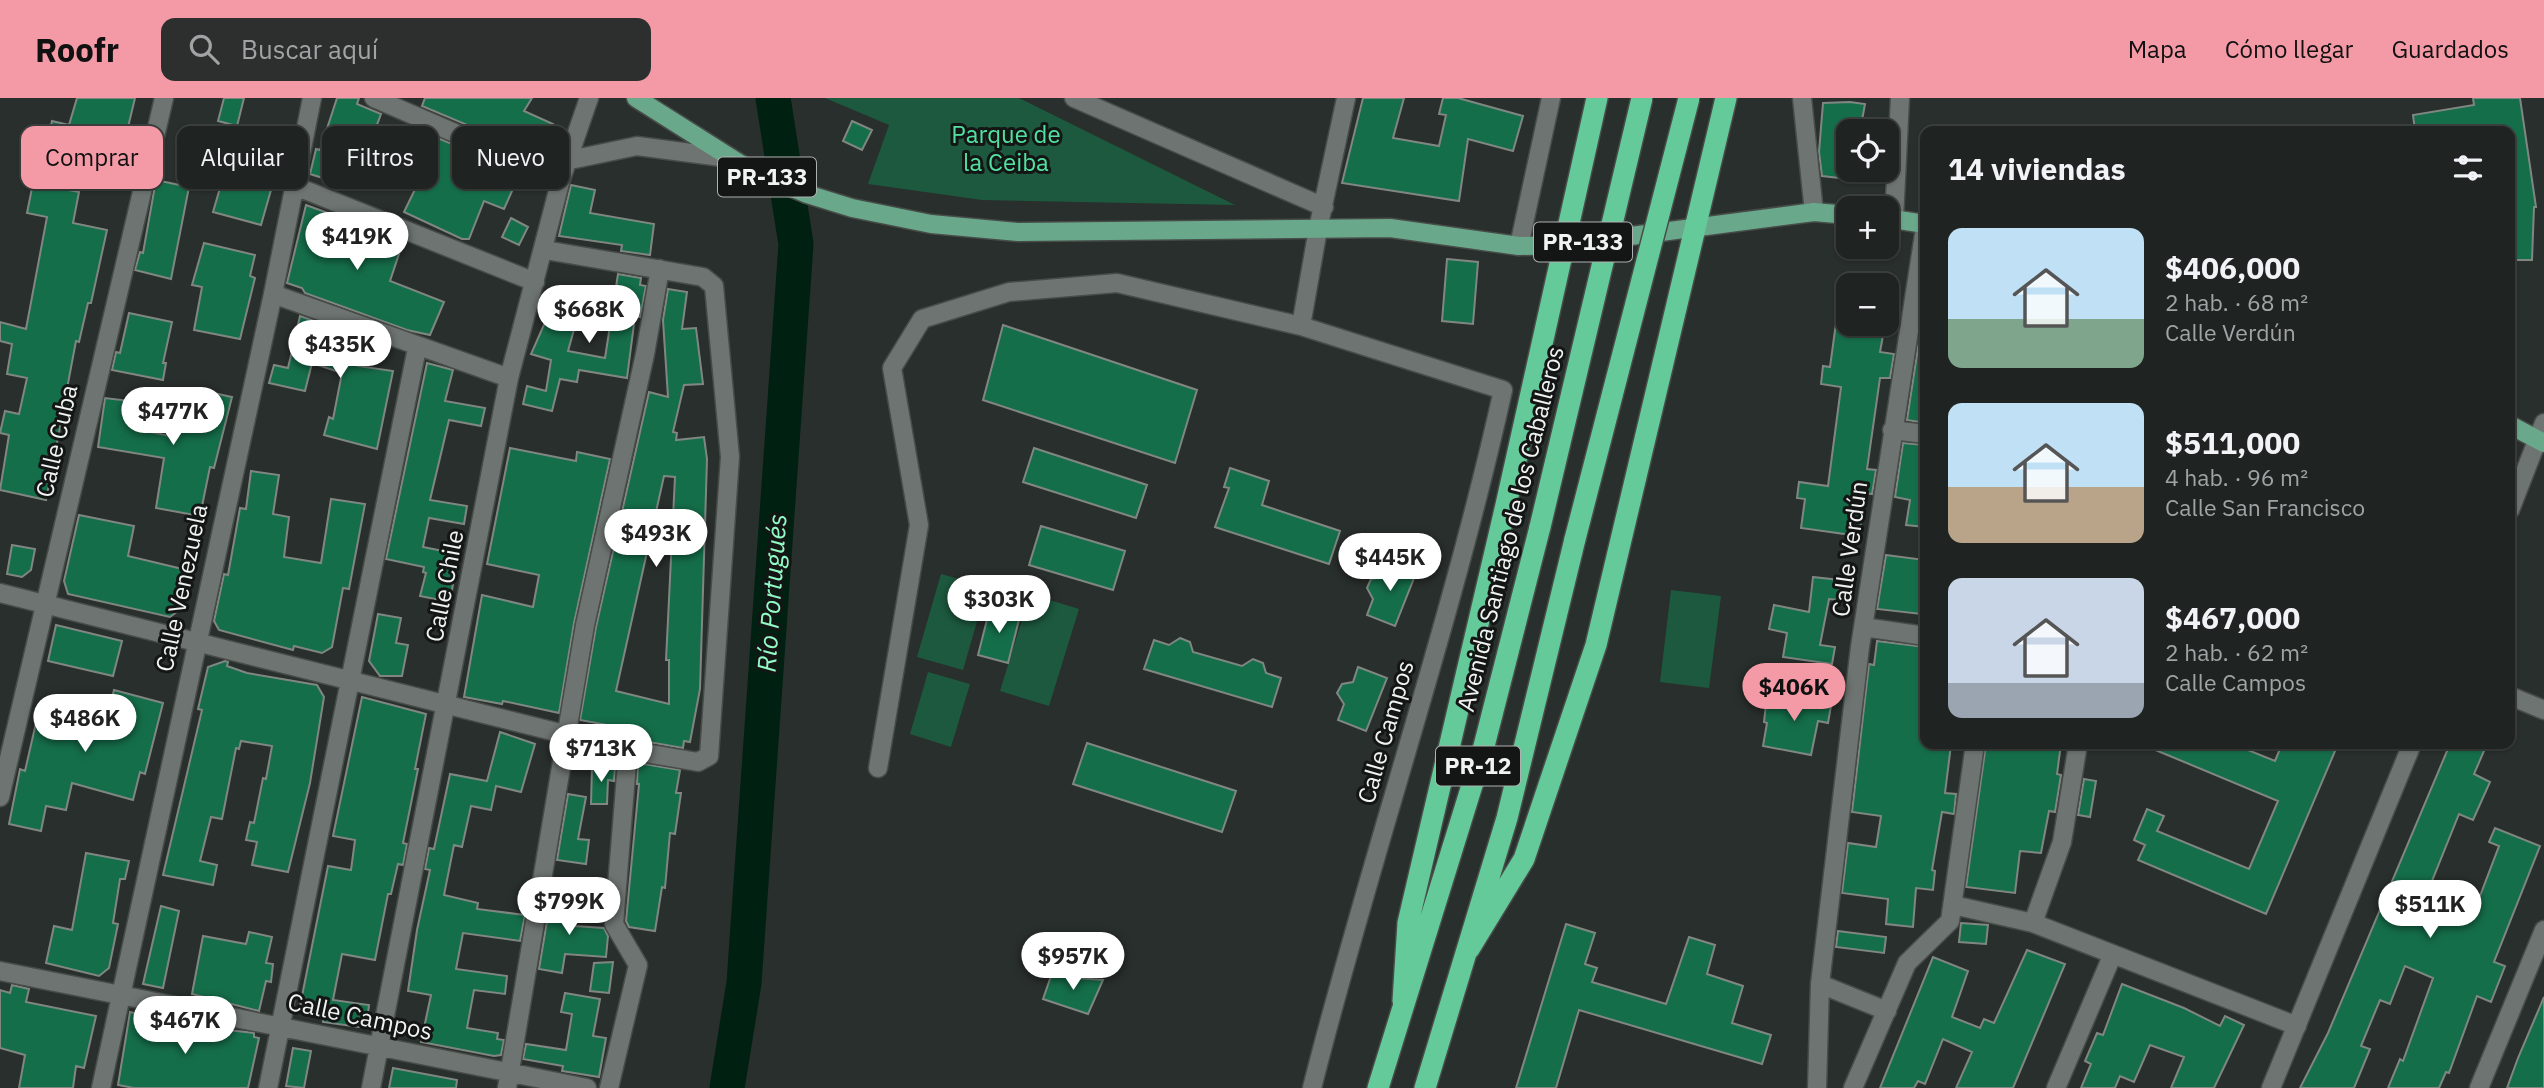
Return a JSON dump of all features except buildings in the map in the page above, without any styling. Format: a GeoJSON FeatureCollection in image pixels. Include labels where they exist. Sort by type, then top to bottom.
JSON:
{"type":"FeatureCollection","features":[{"type":"Feature","properties":{"kind":"highway"},"geometry":{"type":"LineString","coordinates":[[1403,1001],[1408,923],[1509,493],[1562,245],[1597,98]]}},
{"type":"Feature","properties":{"kind":"highway","name":"Avenida Santiago de los Caballeros"},"geometry":{"type":"LineString","coordinates":[[1378,1088],[1483,750],[1540,527],[1642,98]]}},
{"type":"Feature","properties":{"kind":"highway","name":"PR-12"},"geometry":{"type":"LineString","coordinates":[[1425,1088],[1507,818],[1575,539],[1689,98]]}},
{"type":"Feature","properties":{"kind":"highway"},"geometry":{"type":"LineString","coordinates":[[1469,949],[1524,859],[1596,645],[1726,98]]}},
{"type":"Feature","properties":{"kind":"main road","name":"PR-133"},"geometry":{"type":"LineString","coordinates":[[636,98],[729,158],[807,194],[852,208],[930,224],[1018,232],[1390,228],[1519,246],[1562,245],[1814,212],[1836,214]]}},
{"type":"Feature","properties":{"kind":"main road"},"geometry":{"type":"LineString","coordinates":[[1899,221],[1920,225]]}},
{"type":"Feature","properties":{"kind":"main road"},"geometry":{"type":"LineString","coordinates":[[2515,427],[2542,436]]}},
{"type":"Feature","properties":{"kind":"street","name":"Calle Cuba"},"geometry":{"type":"LineString","coordinates":[[0,797],[43,604],[164,98]]}},
{"type":"Feature","properties":{"kind":"street","name":"Calle Venezuela"},"geometry":{"type":"LineString","coordinates":[[307,126],[312,98]]}},
{"type":"Feature","properties":{"kind":"street"},"geometry":{"type":"LineString","coordinates":[[374,98],[452,132]]}},
{"type":"Feature","properties":{"kind":"street","name":"Calle Chile"},"geometry":{"type":"LineString","coordinates":[[570,160],[589,98]]}},
{"type":"Feature","properties":{"kind":"street"},"geometry":{"type":"LineString","coordinates":[[1074,98],[1324,207]]}},
{"type":"Feature","properties":{"kind":"street"},"geometry":{"type":"LineString","coordinates":[[878,768],[919,525],[892,368],[922,319],[1009,292],[1117,283],[1301,326],[1318,229],[1346,98]]}},
{"type":"Feature","properties":{"kind":"street"},"geometry":{"type":"LineString","coordinates":[[1519,246],[1551,98]]}},
{"type":"Feature","properties":{"kind":"street"},"geometry":{"type":"LineString","coordinates":[[1802,98],[1814,212]]}},
{"type":"Feature","properties":{"kind":"street"},"geometry":{"type":"LineString","coordinates":[[1892,196],[1900,98]]}},
{"type":"Feature","properties":{"kind":"street"},"geometry":{"type":"LineString","coordinates":[[570,160],[637,146],[729,158]]}},
{"type":"Feature","properties":{"kind":"street","name":"Calle Venezuela"},"geometry":{"type":"LineString","coordinates":[[101,1088],[295,189]]}},
{"type":"Feature","properties":{"kind":"street"},"geometry":{"type":"LineString","coordinates":[[300,189],[535,282]]}},
{"type":"Feature","properties":{"kind":"street","name":"Calle Chile"},"geometry":{"type":"LineString","coordinates":[[371,1088],[509,378],[545,250],[559,189]]}},
{"type":"Feature","properties":{"kind":"street"},"geometry":{"type":"LineString","coordinates":[[0,593],[628,750],[698,762],[709,756],[730,457],[713,286],[710,280],[660,269],[545,250]]}},
{"type":"Feature","properties":{"kind":"street","name":"Calle Verdún"},"geometry":{"type":"LineString","coordinates":[[1816,1088],[1820,984],[1863,627],[1920,257]]}},
{"type":"Feature","properties":{"kind":"street"},"geometry":{"type":"LineString","coordinates":[[508,1081],[585,625],[645,354],[660,269]]}},
{"type":"Feature","properties":{"kind":"street"},"geometry":{"type":"LineString","coordinates":[[272,295],[509,378]]}},
{"type":"Feature","properties":{"kind":"street","name":"Calle Campos"},"geometry":{"type":"LineString","coordinates":[[1301,326],[1503,390],[1478,505],[1343,971],[1312,1088]]}},
{"type":"Feature","properties":{"kind":"street"},"geometry":{"type":"LineString","coordinates":[[268,1088],[417,348]]}},
{"type":"Feature","properties":{"kind":"street"},"geometry":{"type":"LineString","coordinates":[[1892,430],[1920,433]]}},
{"type":"Feature","properties":{"kind":"street"},"geometry":{"type":"LineString","coordinates":[[2515,498],[2542,436]]}},
{"type":"Feature","properties":{"kind":"street"},"geometry":{"type":"LineString","coordinates":[[1863,627],[1920,635]]}},
{"type":"Feature","properties":{"kind":"street"},"geometry":{"type":"LineString","coordinates":[[2515,698],[2544,710]]}},
{"type":"Feature","properties":{"kind":"street"},"geometry":{"type":"LineString","coordinates":[[1853,1088],[1907,964],[1950,921],[1974,749]]}},
{"type":"Feature","properties":{"kind":"street"},"geometry":{"type":"LineString","coordinates":[[2033,923],[2062,842],[2077,749]]}},
{"type":"Feature","properties":{"kind":"street"},"geometry":{"type":"LineString","coordinates":[[2271,1088],[2410,749]]}},
{"type":"Feature","properties":{"kind":"street"},"geometry":{"type":"LineString","coordinates":[[609,1088],[638,965],[614,924],[628,750]]}},
{"type":"Feature","properties":{"kind":"street"},"geometry":{"type":"LineString","coordinates":[[1953,905],[2033,923],[2297,1026]]}},
{"type":"Feature","properties":{"kind":"street"},"geometry":{"type":"LineString","coordinates":[[2479,1088],[2544,930]]}},
{"type":"Feature","properties":{"kind":"street"},"geometry":{"type":"LineString","coordinates":[[2056,1088],[2112,956]]}},
{"type":"Feature","properties":{"kind":"street","name":"Calle Campos"},"geometry":{"type":"LineString","coordinates":[[0,971],[380,1046],[508,1081],[587,1088]]}},
{"type":"Feature","properties":{"kind":"street"},"geometry":{"type":"LineString","coordinates":[[1820,984],[1887,1011]]}},
{"type":"Feature","properties":{"kind":"green space","name":"Parque de la Ceiba"},"geometry":{"type":"Polygon","coordinates":[[[825,98],[1019,98],[1235,205],[982,200],[868,184],[889,125],[825,98]]]}},
{"type":"Feature","properties":{"kind":"green space"},"geometry":{"type":"Polygon","coordinates":[[[941,574],[987,587],[963,670],[917,657],[941,574]]]}},
{"type":"Feature","properties":{"kind":"green space"},"geometry":{"type":"Polygon","coordinates":[[[1671,590],[1721,596],[1709,688],[1660,682],[1671,590]]]}},
{"type":"Feature","properties":{"kind":"green space"},"geometry":{"type":"Polygon","coordinates":[[[1030,594],[1079,609],[1049,706],[1000,691],[1030,594]]]}},
{"type":"Feature","properties":{"kind":"green space"},"geometry":{"type":"Polygon","coordinates":[[[928,672],[970,684],[951,747],[910,734],[928,672]]]}},
{"type":"Feature","properties":{"kind":"waterway","name":"Río Portugués"},"geometry":{"type":"LineString","coordinates":[[727,1088],[744,983],[796,244],[773,98]]}}]}
